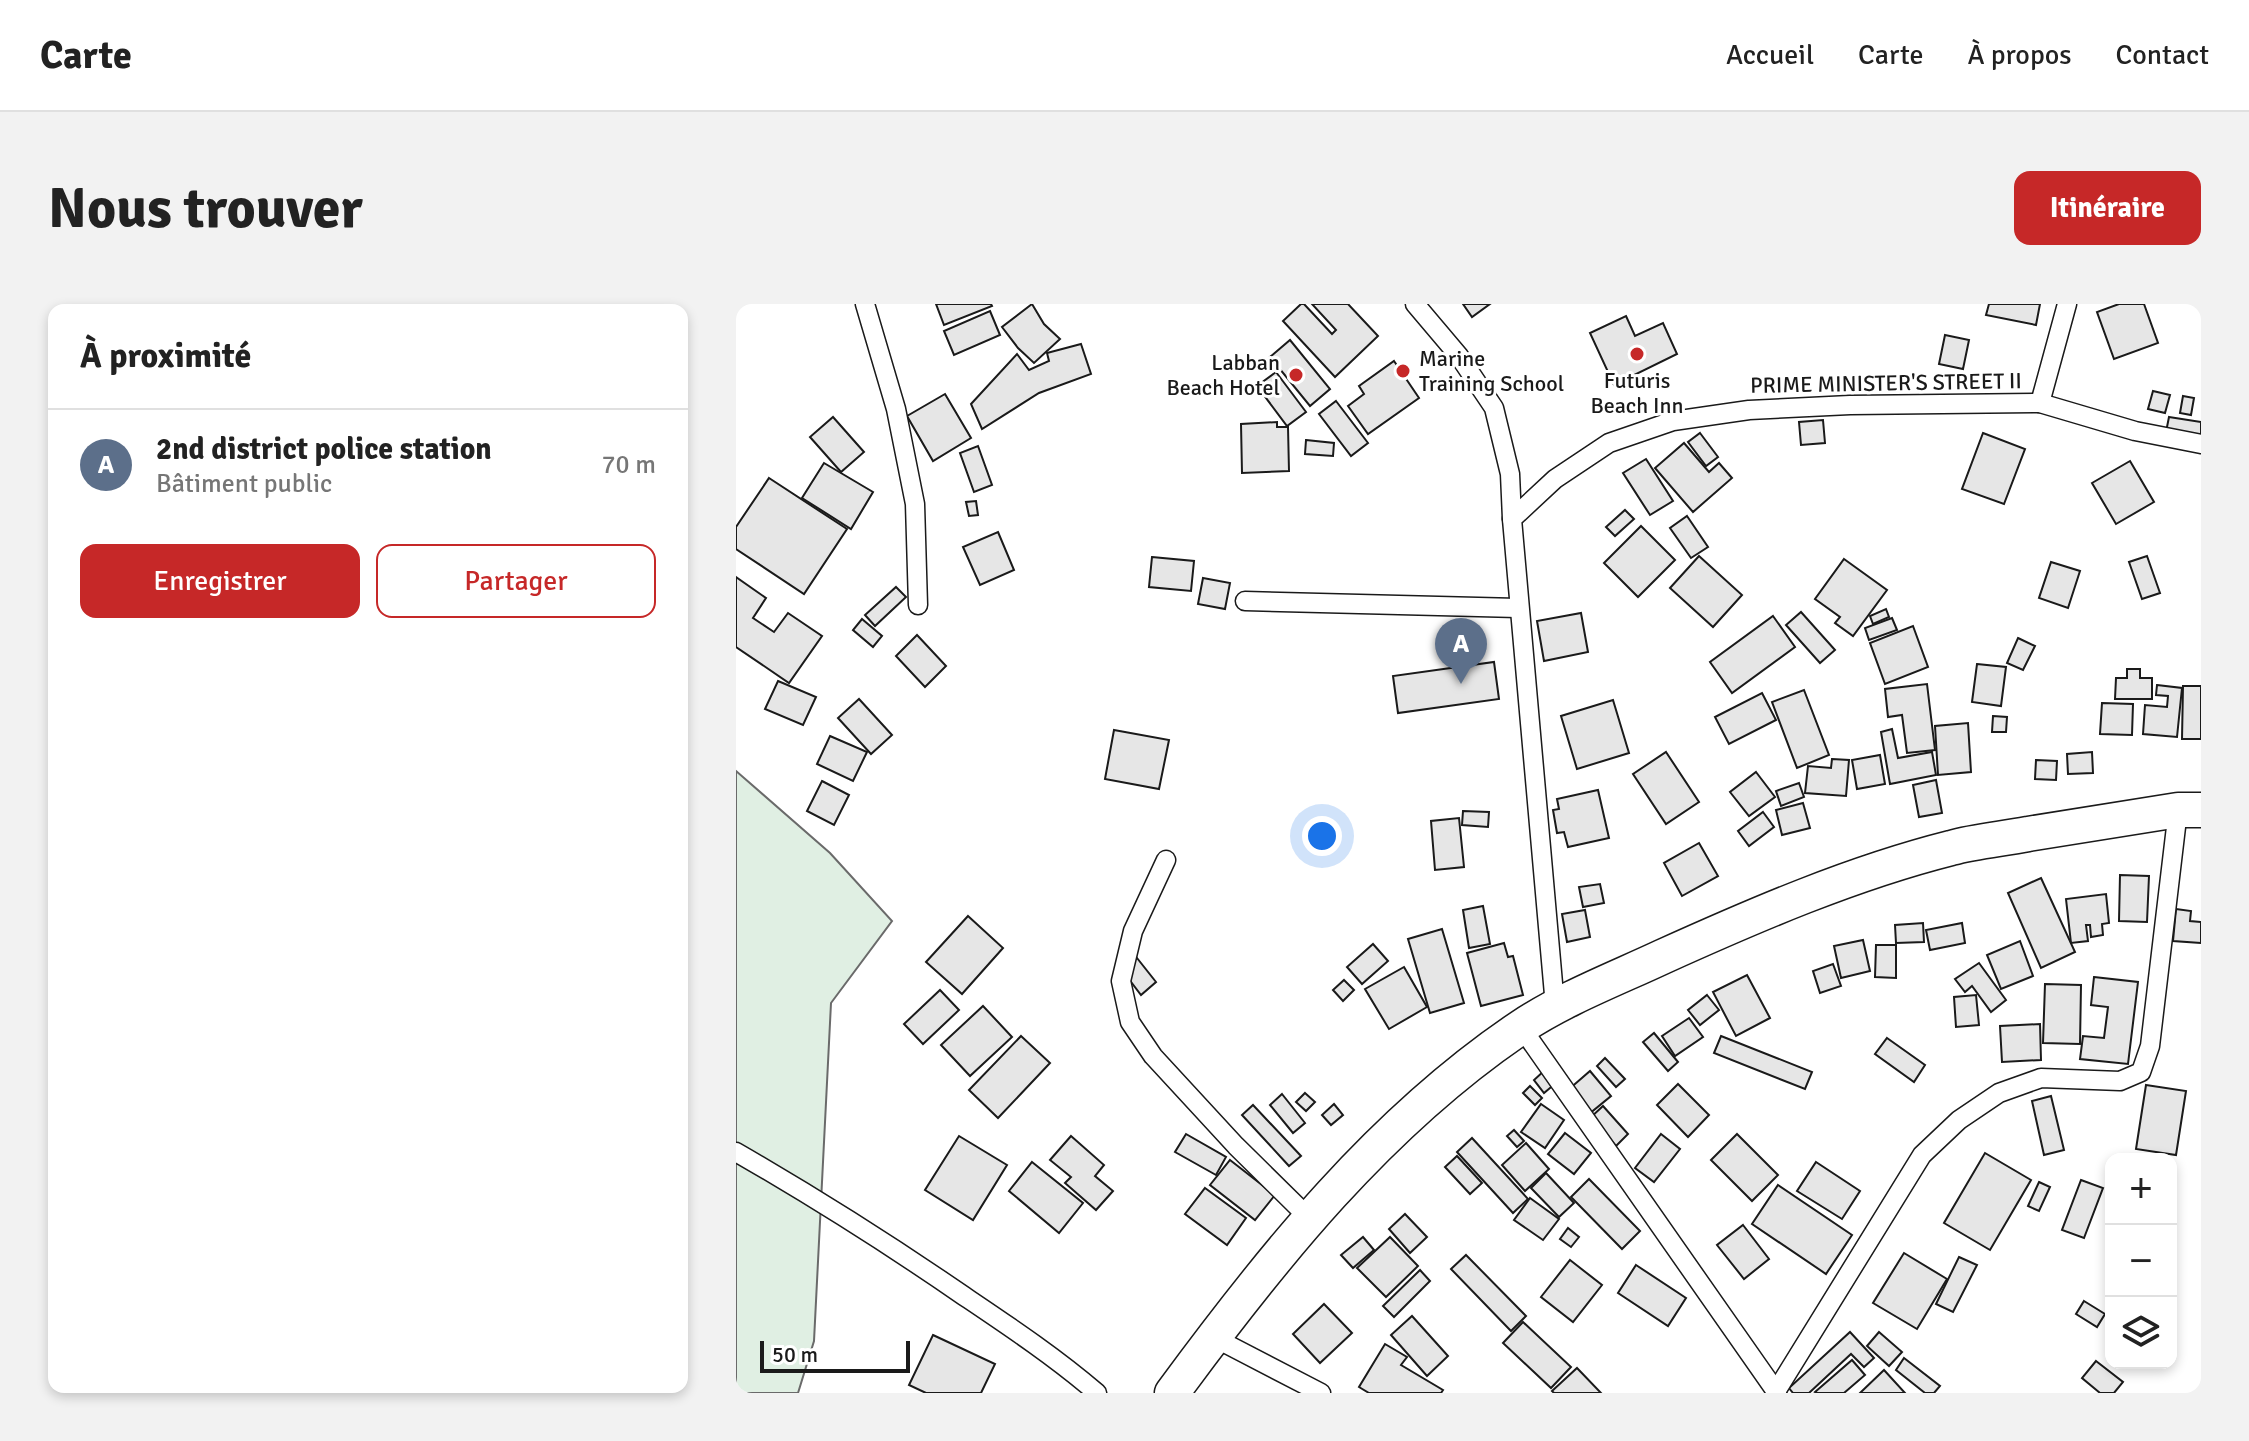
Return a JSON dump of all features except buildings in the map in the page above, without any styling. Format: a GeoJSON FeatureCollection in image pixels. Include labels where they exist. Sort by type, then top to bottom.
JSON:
{"type":"FeatureCollection","features":[{"type":"Feature","properties":{"kind":"highway"},"geometry":{"type":"LineString","coordinates":[[1172,1393],[1309,1218],[1392,1131],[1456,1075],[1555,1006],[1708,936],[1843,881],[1953,847],[2189,810]]}},
{"type":"Feature","properties":{"kind":"street"},"geometry":{"type":"LineString","coordinates":[[865,304],[896,409],[915,504],[918,605]]}},
{"type":"Feature","properties":{"kind":"street"},"geometry":{"type":"LineString","coordinates":[[1415,304],[1459,356],[1494,408],[1510,474],[1518,608],[1555,1006]]}},
{"type":"Feature","properties":{"kind":"street"},"geometry":{"type":"LineString","coordinates":[[2040,403],[2067,304]]}},
{"type":"Feature","properties":{"kind":"street","name":"PRIME MINISTER'S STREET II"},"geometry":{"type":"LineString","coordinates":[[1512,519],[1555,479],[1609,443],[1673,421],[1749,410],[1850,405],[2040,403],[2135,431],[2201,444]]}},
{"type":"Feature","properties":{"kind":"street"},"geometry":{"type":"LineString","coordinates":[[1245,601],[1518,608]]}},
{"type":"Feature","properties":{"kind":"street"},"geometry":{"type":"LineString","coordinates":[[1521,1027],[1776,1393],[1922,1155],[1959,1120],[1999,1093],[2041,1078],[2120,1081],[2141,1072],[2150,1046],[2189,810]]}},
{"type":"Feature","properties":{"kind":"street"},"geometry":{"type":"LineString","coordinates":[[1166,860],[1133,931],[1121,981],[1130,1022],[1153,1056],[1236,1146],[1309,1218]]}},
{"type":"Feature","properties":{"kind":"street"},"geometry":{"type":"LineString","coordinates":[[736,1152],[918,1265],[1061,1362],[1097,1393]]}},
{"type":"Feature","properties":{"kind":"street"},"geometry":{"type":"LineString","coordinates":[[1213,1337],[1321,1393]]}},
{"type":"Feature","properties":{"kind":"green space"},"geometry":{"type":"Polygon","coordinates":[[[736,771],[830,853],[892,921],[831,1003],[814,1341],[798,1393],[736,1393],[736,771]]]}},
{"type":"Feature","properties":{"kind":"place","name":"Futuris Beach Inn"},"geometry":{"type":"Point","coordinates":[1637,354]}},
{"type":"Feature","properties":{"kind":"place","name":"Marine Training School"},"geometry":{"type":"Point","coordinates":[1403,371]}},
{"type":"Feature","properties":{"kind":"place","name":"Labban Beach Hotel"},"geometry":{"type":"Point","coordinates":[1296,375]}},
{"type":"Feature","properties":{"kind":"place","name":"2nd district police station"},"geometry":{"type":"Point","coordinates":[1461,684]}}]}
